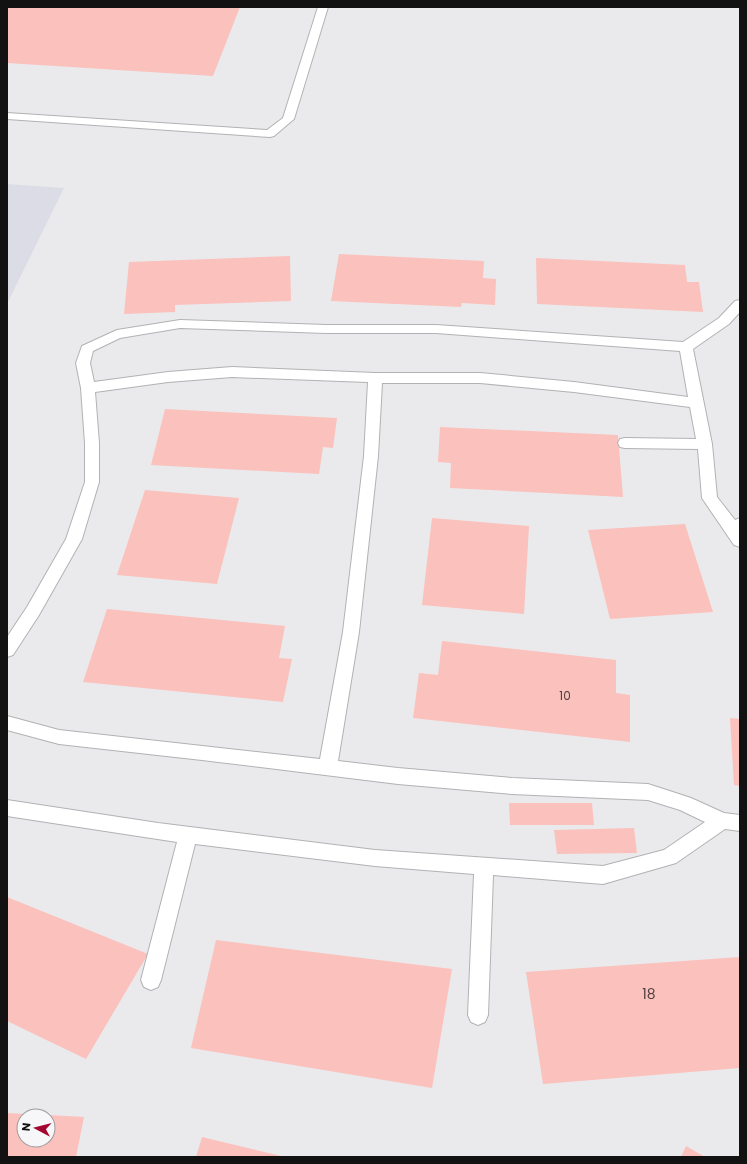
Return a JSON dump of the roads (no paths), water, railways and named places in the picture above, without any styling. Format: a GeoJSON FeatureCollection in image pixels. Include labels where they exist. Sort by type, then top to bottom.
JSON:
{"type":"FeatureCollection","features":[{"type":"Feature","properties":{"kind":"lane"},"geometry":{"type":"LineString","coordinates":[[7,116],[270,134],[288,119],[323,7]]}},
{"type":"Feature","properties":{"kind":"lane"},"geometry":{"type":"LineString","coordinates":[[7,650],[32,611],[77,532],[92,482],[92,443],[88,388],[83,363],[87,349],[117,334],[180,324],[326,329],[436,329],[686,347],[724,321],[740,304]]}},
{"type":"Feature","properties":{"kind":"lane"},"geometry":{"type":"LineString","coordinates":[[686,347],[704,444],[710,498],[735,525],[740,541]]}},
{"type":"Feature","properties":{"kind":"lane"},"geometry":{"type":"LineString","coordinates":[[88,388],[232,372],[375,378],[480,378],[574,387],[697,402]]}},
{"type":"Feature","properties":{"kind":"lane"},"geometry":{"type":"LineString","coordinates":[[328,767],[351,632],[371,456],[375,378]]}},
{"type":"Feature","properties":{"kind":"lane"},"geometry":{"type":"LineString","coordinates":[[625,443],[704,444]]}},
{"type":"Feature","properties":{"kind":"lane"},"geometry":{"type":"LineString","coordinates":[[7,723],[59,737],[398,776],[512,786],[648,792],[685,804],[731,822]]}},
{"type":"Feature","properties":{"kind":"lane"},"geometry":{"type":"LineString","coordinates":[[7,808],[188,834],[375,858],[603,875],[669,857],[731,822]]}},
{"type":"Feature","properties":{"kind":"lane"},"geometry":{"type":"LineString","coordinates":[[151,980],[188,834]]}},
{"type":"Feature","properties":{"kind":"lane"},"geometry":{"type":"LineString","coordinates":[[478,1015],[484,866]]}}]}
